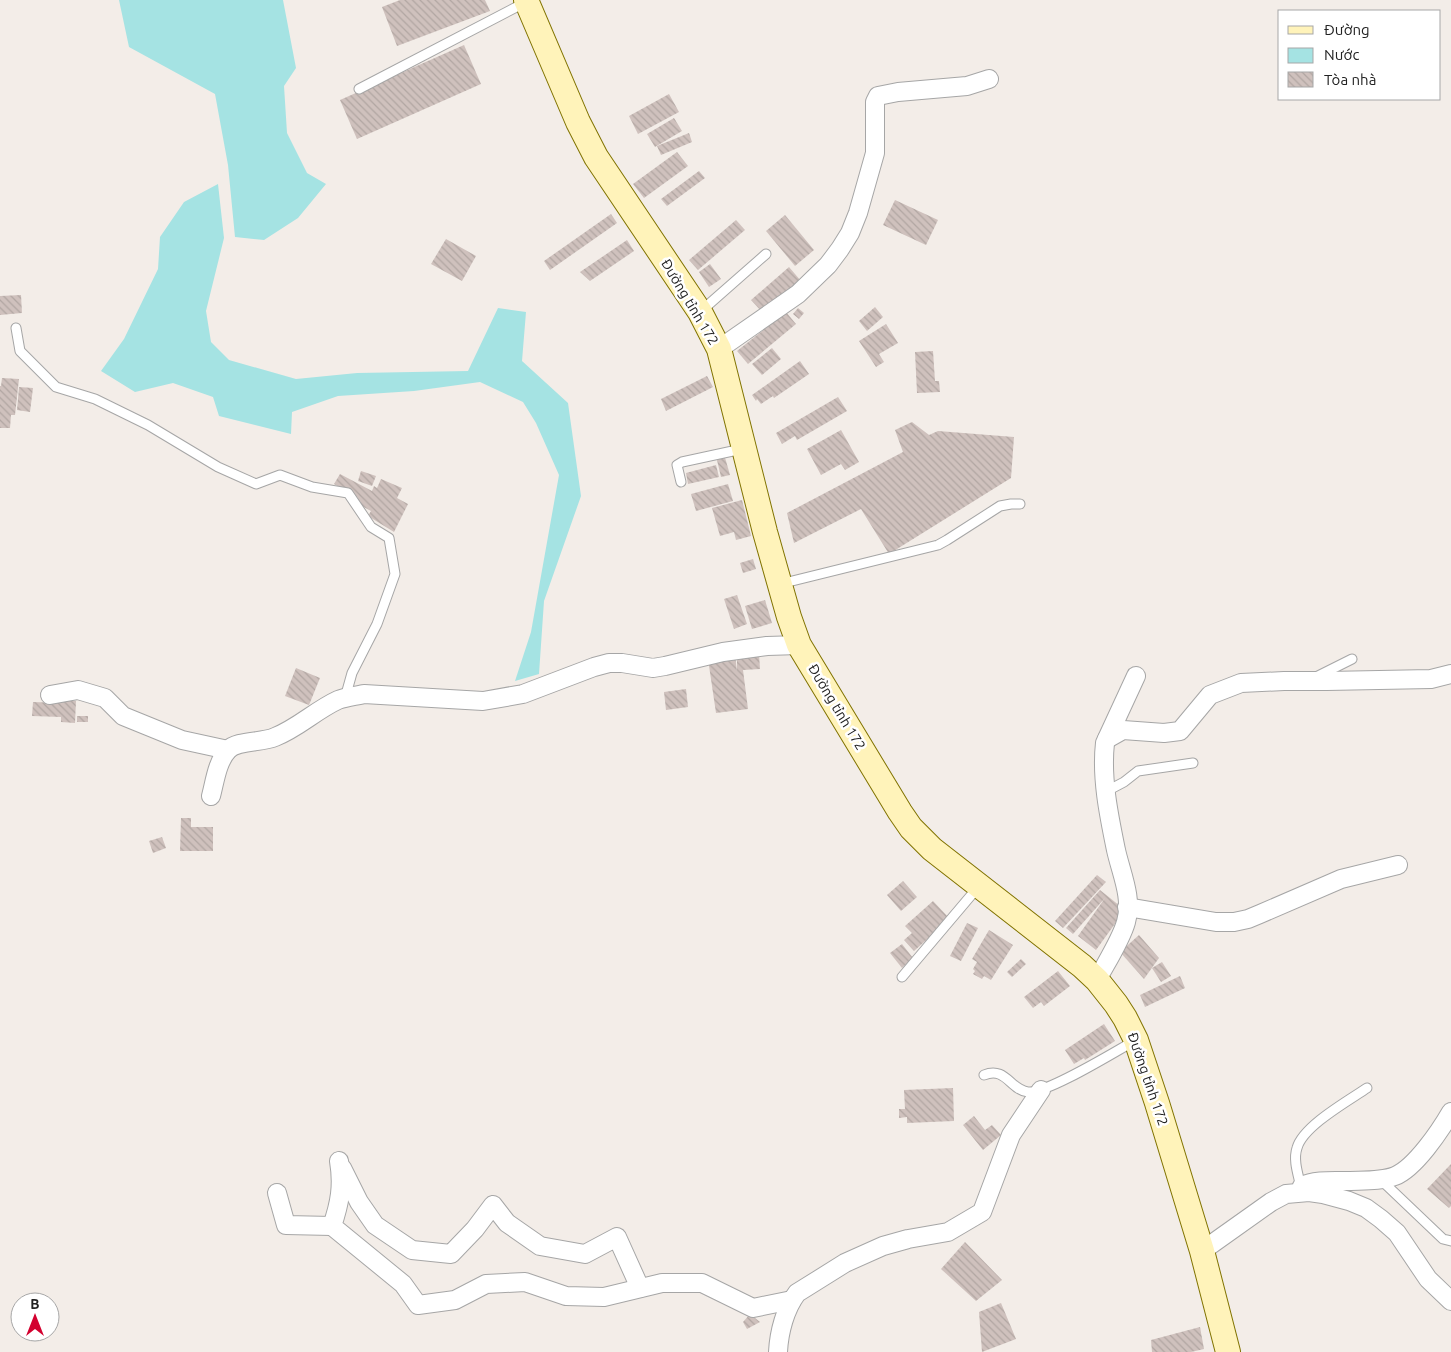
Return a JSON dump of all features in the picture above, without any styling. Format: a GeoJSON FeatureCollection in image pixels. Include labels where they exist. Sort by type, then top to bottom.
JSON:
{"type":"FeatureCollection","features":[{"type":"Feature","properties":{"kind":"main road","name":"Đường tỉnh 172"},"geometry":{"type":"LineString","coordinates":[[526,1],[578,122],[596,157],[700,312],[719,349],[780,584],[799,645],[911,828],[932,850],[1097,980],[1126,1018],[1136,1040],[1157,1103],[1202,1251],[1228,1352]]}},
{"type":"Feature","properties":{"kind":"street"},"geometry":{"type":"LineString","coordinates":[[719,349],[798,294],[828,265],[840,250],[850,233],[858,213],[875,153],[874,102],[878,96],[898,92],[967,86],[988,79]]}},
{"type":"Feature","properties":{"kind":"street"},"geometry":{"type":"LineString","coordinates":[[211,796],[220,762],[234,745],[262,742],[275,738],[338,700],[345,698],[364,694],[483,701],[523,694],[594,667],[610,664],[622,663],[653,668],[724,652],[767,646],[799,645]]}},
{"type":"Feature","properties":{"kind":"street"},"geometry":{"type":"LineString","coordinates":[[1107,739],[1123,730],[1164,733],[1180,731],[1210,695],[1241,683],[1431,679],[1451,674]]}},
{"type":"Feature","properties":{"kind":"street"},"geometry":{"type":"LineString","coordinates":[[1097,980],[1127,920],[1128,895],[1112,830],[1104,755],[1107,739],[1136,676]]}},
{"type":"Feature","properties":{"kind":"street"},"geometry":{"type":"LineString","coordinates":[[50,695],[78,690],[96,695],[105,698],[123,716],[182,740],[228,750]]}},
{"type":"Feature","properties":{"kind":"street"},"geometry":{"type":"LineString","coordinates":[[1127,907],[1216,922],[1234,922],[1254,917],[1341,879],[1398,865]]}},
{"type":"Feature","properties":{"kind":"street"},"geometry":{"type":"LineString","coordinates":[[778,1352],[779,1336],[792,1300],[797,1293],[853,1260],[883,1246],[908,1239],[948,1232],[982,1212],[1010,1135],[1028,1106],[1041,1090]]}},
{"type":"Feature","properties":{"kind":"street"},"geometry":{"type":"LineString","coordinates":[[1202,1251],[1271,1202],[1304,1184],[1380,1179],[1395,1176],[1409,1168],[1442,1127],[1451,1112]]}},
{"type":"Feature","properties":{"kind":"street"},"geometry":{"type":"LineString","coordinates":[[332,1226],[339,1206],[341,1174],[339,1161],[359,1202],[375,1225],[412,1250],[451,1254],[475,1229],[493,1205],[506,1224],[540,1246],[585,1254],[617,1237],[640,1288]]}},
{"type":"Feature","properties":{"kind":"street"},"geometry":{"type":"LineString","coordinates":[[1293,1190],[1322,1194],[1349,1201],[1366,1208],[1382,1219],[1396,1234],[1428,1279],[1451,1300]]}},
{"type":"Feature","properties":{"kind":"street"},"geometry":{"type":"LineString","coordinates":[[277,1193],[286,1224],[332,1226],[403,1284],[418,1305],[455,1300],[486,1284],[525,1282],[566,1296],[604,1296],[662,1283],[702,1284],[753,1308],[792,1300]]}},
{"type":"Feature","properties":{"kind":"lane"},"geometry":{"type":"LineString","coordinates":[[359,88],[526,1]]}},
{"type":"Feature","properties":{"kind":"lane"},"geometry":{"type":"LineString","coordinates":[[700,312],[766,254]]}},
{"type":"Feature","properties":{"kind":"lane"},"geometry":{"type":"LineString","coordinates":[[16,328],[20,351],[56,387],[95,399],[148,426],[218,467],[256,484],[280,475],[312,487],[348,493],[372,527],[389,538],[395,574],[377,624],[352,673],[345,698]]}},
{"type":"Feature","properties":{"kind":"lane"},"geometry":{"type":"LineString","coordinates":[[681,482],[678,465],[682,462],[744,448]]}},
{"type":"Feature","properties":{"kind":"lane"},"geometry":{"type":"LineString","coordinates":[[780,584],[938,545],[1000,506],[1020,504]]}},
{"type":"Feature","properties":{"kind":"lane"},"geometry":{"type":"LineString","coordinates":[[1307,681],[1352,659]]}},
{"type":"Feature","properties":{"kind":"lane"},"geometry":{"type":"LineString","coordinates":[[1107,790],[1124,782],[1138,771],[1193,763]]}},
{"type":"Feature","properties":{"kind":"lane"},"geometry":{"type":"LineString","coordinates":[[902,977],[979,886]]}},
{"type":"Feature","properties":{"kind":"lane"},"geometry":{"type":"LineString","coordinates":[[984,1075],[992,1072],[998,1074],[1028,1092],[1041,1090],[1086,1069],[1136,1040]]}},
{"type":"Feature","properties":{"kind":"lane"},"geometry":{"type":"LineString","coordinates":[[1293,1190],[1297,1148],[1302,1137],[1313,1126],[1367,1088]]}},
{"type":"Feature","properties":{"kind":"lane"},"geometry":{"type":"LineString","coordinates":[[1380,1179],[1444,1239],[1451,1241]]}},
{"type":"Feature","properties":{"kind":"water"},"geometry":{"type":"Polygon","coordinates":[[[119,0],[283,0],[296,68],[284,86],[287,133],[307,173],[326,184],[298,218],[264,240],[235,237],[228,165],[215,94],[129,47],[119,0]]]}},
{"type":"Feature","properties":{"kind":"water"},"geometry":{"type":"Polygon","coordinates":[[[218,184],[224,238],[206,311],[211,342],[229,360],[296,379],[357,373],[468,371],[498,308],[526,312],[522,361],[568,403],[581,496],[544,601],[539,674],[515,681],[531,632],[559,475],[536,423],[523,402],[480,382],[414,391],[338,396],[292,412],[291,434],[219,416],[213,397],[173,383],[135,392],[101,371],[124,339],[158,269],[160,237],[184,202],[218,184]]]}},
{"type":"Feature","properties":{"kind":"building"},"geometry":{"type":"Polygon","coordinates":[[[400,0],[485,0],[490,11],[397,46],[382,7],[400,0]]]}},
{"type":"Feature","properties":{"kind":"building"},"geometry":{"type":"Polygon","coordinates":[[[464,45],[481,84],[357,139],[340,100],[464,45]]]}},
{"type":"Feature","properties":{"kind":"building"},"geometry":{"type":"Polygon","coordinates":[[[669,94],[679,112],[638,134],[629,116],[669,94]]]}},
{"type":"Feature","properties":{"kind":"building"},"geometry":{"type":"Polygon","coordinates":[[[674,118],[682,131],[655,147],[647,134],[674,118]]]}},
{"type":"Feature","properties":{"kind":"building"},"geometry":{"type":"Polygon","coordinates":[[[689,133],[692,142],[661,155],[657,146],[689,133]]]}},
{"type":"Feature","properties":{"kind":"building"},"geometry":{"type":"Polygon","coordinates":[[[677,152],[688,166],[644,198],[633,184],[677,152]]]}},
{"type":"Feature","properties":{"kind":"building"},"geometry":{"type":"Polygon","coordinates":[[[699,171],[705,178],[667,206],[661,199],[699,171]]]}},
{"type":"Feature","properties":{"kind":"building"},"geometry":{"type":"Polygon","coordinates":[[[895,200],[938,220],[926,245],[883,225],[895,200]]]}},
{"type":"Feature","properties":{"kind":"building"},"geometry":{"type":"Polygon","coordinates":[[[611,214],[617,223],[550,270],[544,261],[611,214]]]}},
{"type":"Feature","properties":{"kind":"building"},"geometry":{"type":"Polygon","coordinates":[[[785,215],[814,250],[795,266],[766,231],[785,215]]]}},
{"type":"Feature","properties":{"kind":"building"},"geometry":{"type":"Polygon","coordinates":[[[736,220],[745,230],[698,270],[689,260],[736,220]]]}},
{"type":"Feature","properties":{"kind":"building"},"geometry":{"type":"Polygon","coordinates":[[[446,239],[476,256],[462,281],[431,264],[446,239]]]}},
{"type":"Feature","properties":{"kind":"building"},"geometry":{"type":"Polygon","coordinates":[[[627,240],[634,251],[590,281],[580,272],[627,240]]]}},
{"type":"Feature","properties":{"kind":"building"},"geometry":{"type":"Polygon","coordinates":[[[710,264],[721,279],[709,287],[699,272],[710,264]]]}},
{"type":"Feature","properties":{"kind":"building"},"geometry":{"type":"Polygon","coordinates":[[[789,267],[801,281],[763,313],[751,300],[789,267]]]}},
{"type":"Feature","properties":{"kind":"building"},"geometry":{"type":"Polygon","coordinates":[[[21,295],[22,313],[0,315],[0,296],[21,295]]]}},
{"type":"Feature","properties":{"kind":"building"},"geometry":{"type":"Polygon","coordinates":[[[875,307],[883,317],[867,331],[859,321],[875,307]]]}},
{"type":"Feature","properties":{"kind":"building"},"geometry":{"type":"Polygon","coordinates":[[[798,308],[804,313],[799,319],[793,314],[798,308]]]}},
{"type":"Feature","properties":{"kind":"building"},"geometry":{"type":"Polygon","coordinates":[[[786,312],[796,324],[748,364],[737,351],[786,312]]]}},
{"type":"Feature","properties":{"kind":"building"},"geometry":{"type":"Polygon","coordinates":[[[886,324],[898,343],[879,354],[884,362],[876,367],[859,341],[886,324]]]}},
{"type":"Feature","properties":{"kind":"building"},"geometry":{"type":"Polygon","coordinates":[[[772,348],[781,359],[762,375],[752,364],[772,348]]]}},
{"type":"Feature","properties":{"kind":"building"},"geometry":{"type":"Polygon","coordinates":[[[933,351],[935,381],[939,381],[940,392],[917,393],[915,352],[933,351]]]}},
{"type":"Feature","properties":{"kind":"building"},"geometry":{"type":"Polygon","coordinates":[[[800,361],[809,374],[774,398],[773,396],[761,404],[757,399],[756,401],[752,395],[800,361]]]}},
{"type":"Feature","properties":{"kind":"building"},"geometry":{"type":"Polygon","coordinates":[[[707,376],[713,387],[666,411],[661,399],[707,376]]]}},
{"type":"Feature","properties":{"kind":"building"},"geometry":{"type":"Polygon","coordinates":[[[2,378],[19,379],[15,415],[11,415],[10,428],[0,428],[0,386],[2,378]]]}},
{"type":"Feature","properties":{"kind":"building"},"geometry":{"type":"Polygon","coordinates":[[[19,387],[33,388],[30,412],[17,410],[19,387]]]}},
{"type":"Feature","properties":{"kind":"building"},"geometry":{"type":"Polygon","coordinates":[[[838,397],[847,411],[797,440],[795,436],[782,444],[776,433],[838,397]]]}},
{"type":"Feature","properties":{"kind":"building"},"geometry":{"type":"Polygon","coordinates":[[[912,422],[929,435],[938,431],[1014,437],[1011,478],[889,554],[861,509],[794,543],[787,513],[903,452],[895,430],[912,422]]]}},
{"type":"Feature","properties":{"kind":"building"},"geometry":{"type":"Polygon","coordinates":[[[841,430],[859,462],[845,470],[841,464],[821,475],[807,449],[841,430]]]}},
{"type":"Feature","properties":{"kind":"building"},"geometry":{"type":"Polygon","coordinates":[[[724,454],[730,475],[721,477],[716,456],[724,454]]]}},
{"type":"Feature","properties":{"kind":"building"},"geometry":{"type":"Polygon","coordinates":[[[716,465],[719,477],[688,484],[686,473],[716,465]]]}},
{"type":"Feature","properties":{"kind":"building"},"geometry":{"type":"Polygon","coordinates":[[[361,471],[376,476],[372,486],[358,481],[361,471]]]}},
{"type":"Feature","properties":{"kind":"building"},"geometry":{"type":"Polygon","coordinates":[[[340,474],[372,491],[374,486],[377,488],[381,479],[402,488],[397,498],[408,504],[394,532],[368,516],[371,511],[360,505],[361,502],[357,501],[358,498],[334,484],[340,474]]]}},
{"type":"Feature","properties":{"kind":"building"},"geometry":{"type":"Polygon","coordinates":[[[728,484],[733,501],[696,511],[691,494],[728,484]]]}},
{"type":"Feature","properties":{"kind":"building"},"geometry":{"type":"Polygon","coordinates":[[[742,500],[751,536],[736,540],[734,532],[720,536],[712,508],[742,500]]]}},
{"type":"Feature","properties":{"kind":"building"},"geometry":{"type":"Polygon","coordinates":[[[753,559],[756,569],[743,573],[740,563],[753,559]]]}},
{"type":"Feature","properties":{"kind":"building"},"geometry":{"type":"Polygon","coordinates":[[[737,595],[747,624],[734,629],[724,599],[737,595]]]}},
{"type":"Feature","properties":{"kind":"building"},"geometry":{"type":"Polygon","coordinates":[[[765,600],[772,623],[752,629],[745,606],[765,600]]]}},
{"type":"Feature","properties":{"kind":"building"},"geometry":{"type":"Polygon","coordinates":[[[759,654],[760,669],[743,670],[748,709],[716,713],[708,659],[735,655],[737,671],[737,656],[759,654]]]}},
{"type":"Feature","properties":{"kind":"building"},"geometry":{"type":"Polygon","coordinates":[[[296,668],[320,678],[309,705],[285,696],[296,668]]]}},
{"type":"Feature","properties":{"kind":"building"},"geometry":{"type":"Polygon","coordinates":[[[686,689],[688,707],[666,710],[664,692],[686,689]]]}},
{"type":"Feature","properties":{"kind":"building"},"geometry":{"type":"Polygon","coordinates":[[[61,701],[76,701],[75,723],[61,722],[61,717],[32,716],[33,702],[61,703],[61,701]]]}},
{"type":"Feature","properties":{"kind":"building"},"geometry":{"type":"Polygon","coordinates":[[[77,716],[88,716],[88,722],[77,722],[77,716]]]}},
{"type":"Feature","properties":{"kind":"building"},"geometry":{"type":"Polygon","coordinates":[[[181,818],[191,818],[191,827],[213,827],[213,851],[180,851],[181,818]]]}},
{"type":"Feature","properties":{"kind":"building"},"geometry":{"type":"Polygon","coordinates":[[[162,837],[166,848],[153,853],[149,841],[162,837]]]}},
{"type":"Feature","properties":{"kind":"building"},"geometry":{"type":"Polygon","coordinates":[[[1097,875],[1106,882],[1063,928],[1055,921],[1097,875]]]}},
{"type":"Feature","properties":{"kind":"building"},"geometry":{"type":"Polygon","coordinates":[[[903,881],[917,897],[901,911],[887,895],[903,881]]]}},
{"type":"Feature","properties":{"kind":"building"},"geometry":{"type":"Polygon","coordinates":[[[1100,890],[1125,910],[1096,950],[1078,936],[1105,898],[1073,934],[1066,928],[1100,890]]]}},
{"type":"Feature","properties":{"kind":"building"},"geometry":{"type":"Polygon","coordinates":[[[933,901],[950,919],[914,951],[904,940],[912,933],[905,926],[933,901]]]}},
{"type":"Feature","properties":{"kind":"building"},"geometry":{"type":"Polygon","coordinates":[[[967,923],[978,928],[961,961],[950,956],[967,923]]]}},
{"type":"Feature","properties":{"kind":"building"},"geometry":{"type":"Polygon","coordinates":[[[989,930],[1013,945],[991,980],[984,976],[982,979],[973,974],[975,971],[973,969],[977,962],[972,959],[989,930]]]}},
{"type":"Feature","properties":{"kind":"building"},"geometry":{"type":"Polygon","coordinates":[[[1139,935],[1159,958],[1144,979],[1120,952],[1139,935]]]}},
{"type":"Feature","properties":{"kind":"building"},"geometry":{"type":"Polygon","coordinates":[[[902,944],[913,958],[902,968],[890,953],[902,944]]]}},
{"type":"Feature","properties":{"kind":"building"},"geometry":{"type":"Polygon","coordinates":[[[1021,959],[1026,964],[1012,977],[1007,972],[1021,959]]]}},
{"type":"Feature","properties":{"kind":"building"},"geometry":{"type":"Polygon","coordinates":[[[1162,962],[1171,976],[1161,982],[1152,968],[1162,962]]]}},
{"type":"Feature","properties":{"kind":"building"},"geometry":{"type":"Polygon","coordinates":[[[1058,971],[1070,986],[1044,1006],[1041,1002],[1033,1008],[1024,997],[1058,971]]]}},
{"type":"Feature","properties":{"kind":"building"},"geometry":{"type":"Polygon","coordinates":[[[1180,976],[1185,988],[1145,1007],[1140,995],[1180,976]]]}},
{"type":"Feature","properties":{"kind":"building"},"geometry":{"type":"Polygon","coordinates":[[[1104,1024],[1115,1041],[1085,1060],[1084,1058],[1074,1064],[1065,1050],[1104,1024]]]}},
{"type":"Feature","properties":{"kind":"building"},"geometry":{"type":"Polygon","coordinates":[[[953,1088],[954,1121],[907,1123],[907,1117],[899,1118],[899,1109],[905,1109],[904,1090],[953,1088]]]}},
{"type":"Feature","properties":{"kind":"building"},"geometry":{"type":"Polygon","coordinates":[[[974,1116],[985,1130],[992,1125],[1001,1135],[983,1150],[963,1125],[974,1116]]]}},
{"type":"Feature","properties":{"kind":"building"},"geometry":{"type":"Polygon","coordinates":[[[1451,1164],[1451,1206],[1449,1208],[1427,1189],[1451,1164]]]}},
{"type":"Feature","properties":{"kind":"building"},"geometry":{"type":"Polygon","coordinates":[[[965,1242],[1002,1280],[976,1301],[941,1269],[965,1242]]]}},
{"type":"Feature","properties":{"kind":"building"},"geometry":{"type":"Polygon","coordinates":[[[1001,1303],[1016,1339],[982,1352],[979,1312],[1001,1303]]]}},
{"type":"Feature","properties":{"kind":"building"},"geometry":{"type":"Polygon","coordinates":[[[750,1314],[760,1322],[747,1329],[743,1322],[750,1314]]]}},
{"type":"Feature","properties":{"kind":"building"},"geometry":{"type":"Polygon","coordinates":[[[1200,1327],[1204,1349],[1191,1352],[1152,1352],[1151,1340],[1200,1327]]]}}]}
